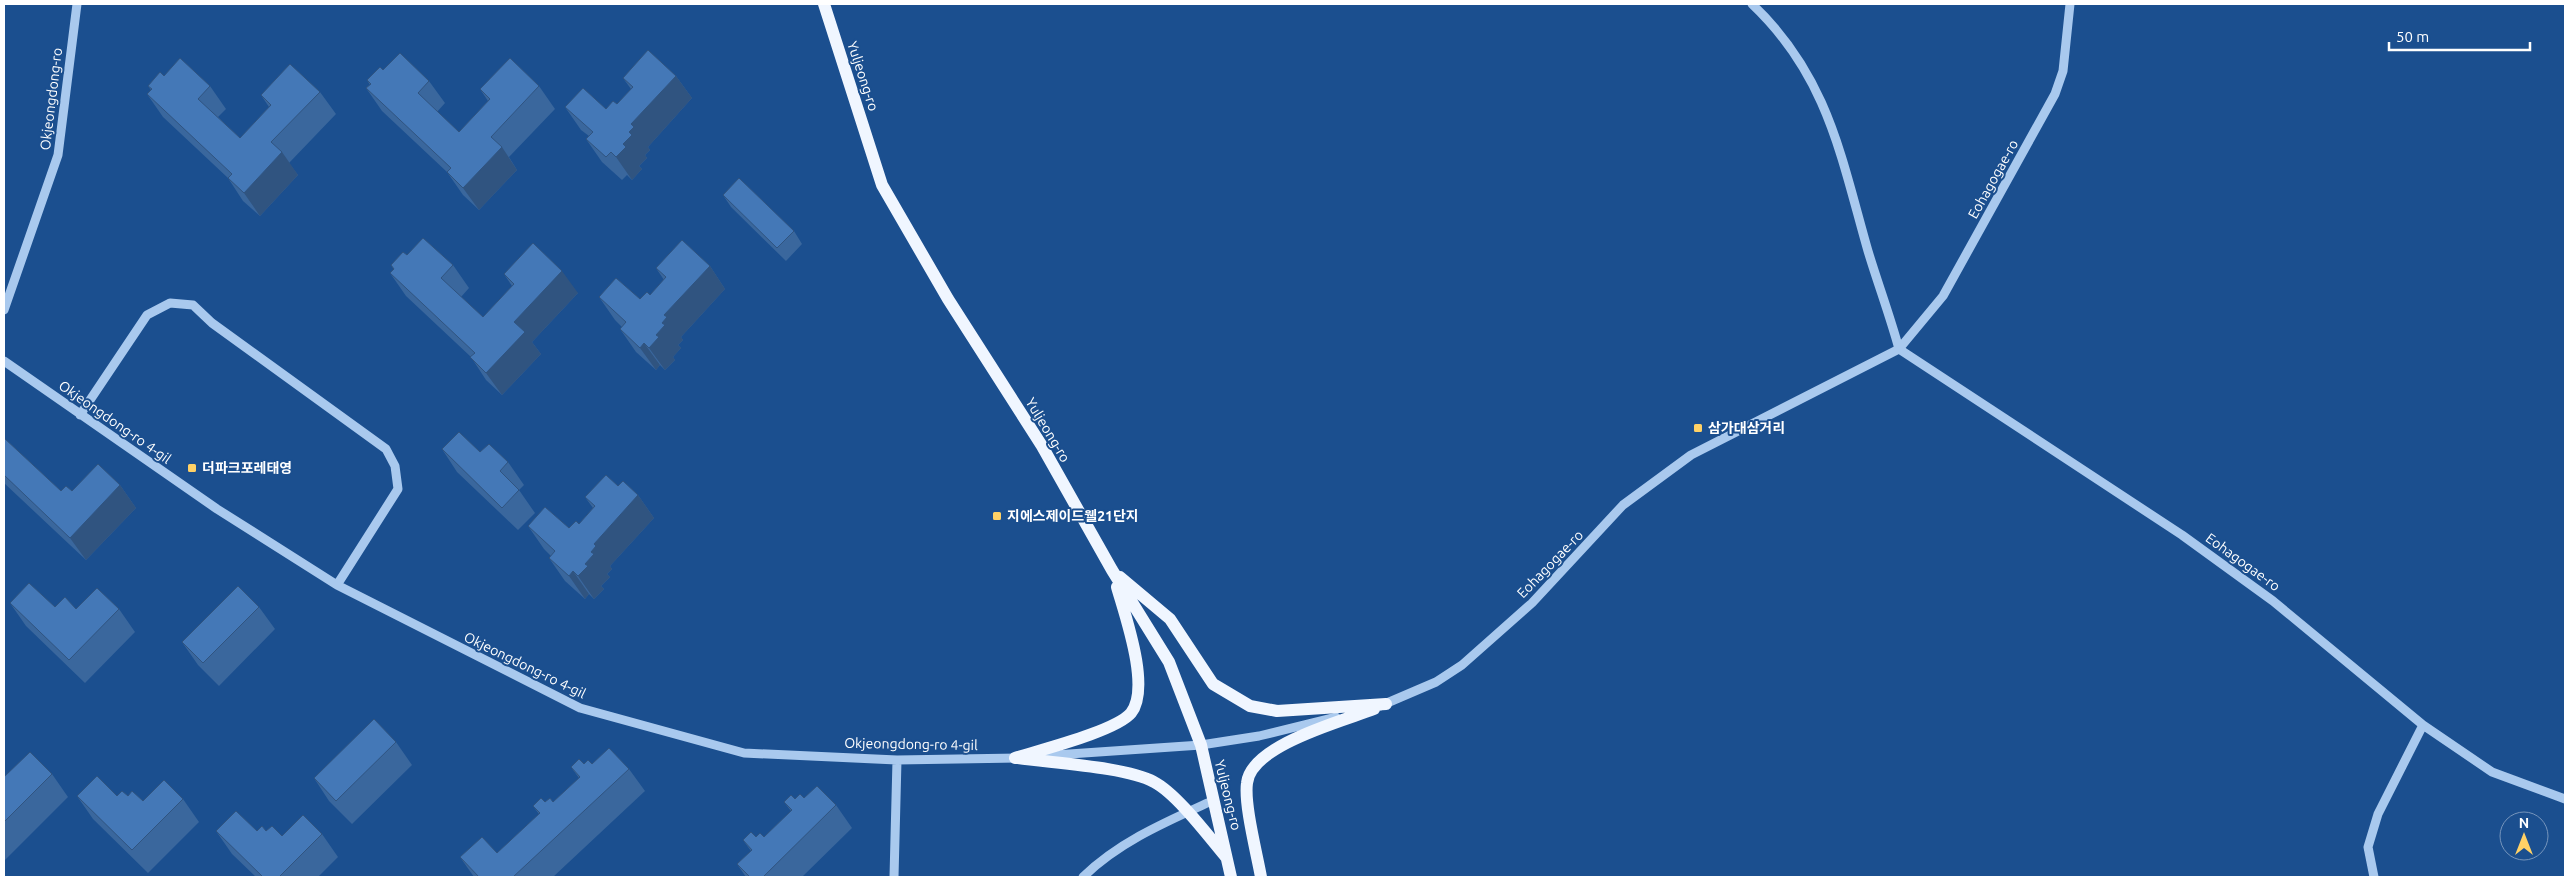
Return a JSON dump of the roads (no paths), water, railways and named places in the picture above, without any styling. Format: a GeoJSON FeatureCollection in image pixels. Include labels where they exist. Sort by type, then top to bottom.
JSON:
{"type":"FeatureCollection","features":[{"type":"Feature","properties":{"kind":"main road","name":"Yuljeong-ro"},"geometry":{"type":"LineString","coordinates":[[824,4],[882,185],[948,299],[1042,446],[1112,570],[1168,662],[1201,745],[1231,877]]}},
{"type":"Feature","properties":{"kind":"main road"},"geometry":{"type":"LineString","coordinates":[[1112,570],[1170,619],[1213,684],[1250,706],[1277,711],[1386,704]]}},
{"type":"Feature","properties":{"kind":"main road"},"geometry":{"type":"LineString","coordinates":[[1015,758],[1087,735],[1124,719],[1132,712],[1138,699],[1137,677],[1131,636],[1112,570]]}},
{"type":"Feature","properties":{"kind":"main road"},"geometry":{"type":"LineString","coordinates":[[1261,877],[1250,813],[1247,782],[1254,767],[1276,748],[1386,704]]}},
{"type":"Feature","properties":{"kind":"main road"},"geometry":{"type":"LineString","coordinates":[[1015,758],[1127,774],[1155,782],[1187,812],[1228,859]]}},
{"type":"Feature","properties":{"kind":"street","name":"Okjeongdong-ro"},"geometry":{"type":"LineString","coordinates":[[4,310],[58,156],[77,4]]}},
{"type":"Feature","properties":{"kind":"street"},"geometry":{"type":"LineString","coordinates":[[1752,4],[1775,29],[1797,58],[1827,112],[1843,157],[1868,250],[1899,349]]}},
{"type":"Feature","properties":{"kind":"street","name":"Eohagogae-ro"},"geometry":{"type":"LineString","coordinates":[[1201,745],[1259,736],[1386,704],[1436,682],[1462,665],[1532,603],[1623,505],[1691,455],[1899,349],[1943,296],[2056,94],[2063,70],[2070,4]]}},
{"type":"Feature","properties":{"kind":"street"},"geometry":{"type":"LineString","coordinates":[[80,415],[147,315],[170,303],[193,305],[212,323],[386,449],[395,466],[398,489],[337,585]]}},
{"type":"Feature","properties":{"kind":"street","name":"Eohagogae-ro"},"geometry":{"type":"LineString","coordinates":[[1899,349],[2182,535],[2273,601],[2423,725],[2492,772],[2565,799]]}},
{"type":"Feature","properties":{"kind":"street","name":"Okjeongdong-ro 4-gil"},"geometry":{"type":"LineString","coordinates":[[4,361],[217,510],[337,585],[580,708],[744,753],[897,760],[1015,758],[1201,745]]}},
{"type":"Feature","properties":{"kind":"street"},"geometry":{"type":"LineString","coordinates":[[2374,877],[2368,847],[2376,822],[2423,725]]}},
{"type":"Feature","properties":{"kind":"street"},"geometry":{"type":"LineString","coordinates":[[894,877],[897,760]]}},
{"type":"Feature","properties":{"kind":"street"},"geometry":{"type":"LineString","coordinates":[[1083,877],[1147,830],[1214,800]]}},
{"type":"Feature","properties":{"kind":"place","name":"삼가대삼거리"},"geometry":{"type":"Point","coordinates":[1698,428]}},
{"type":"Feature","properties":{"kind":"place","name":"더파크포레태영"},"geometry":{"type":"Point","coordinates":[192,468]}},
{"type":"Feature","properties":{"kind":"place","name":"지에스제이드웰21단지"},"geometry":{"type":"Point","coordinates":[997,516]}}]}
